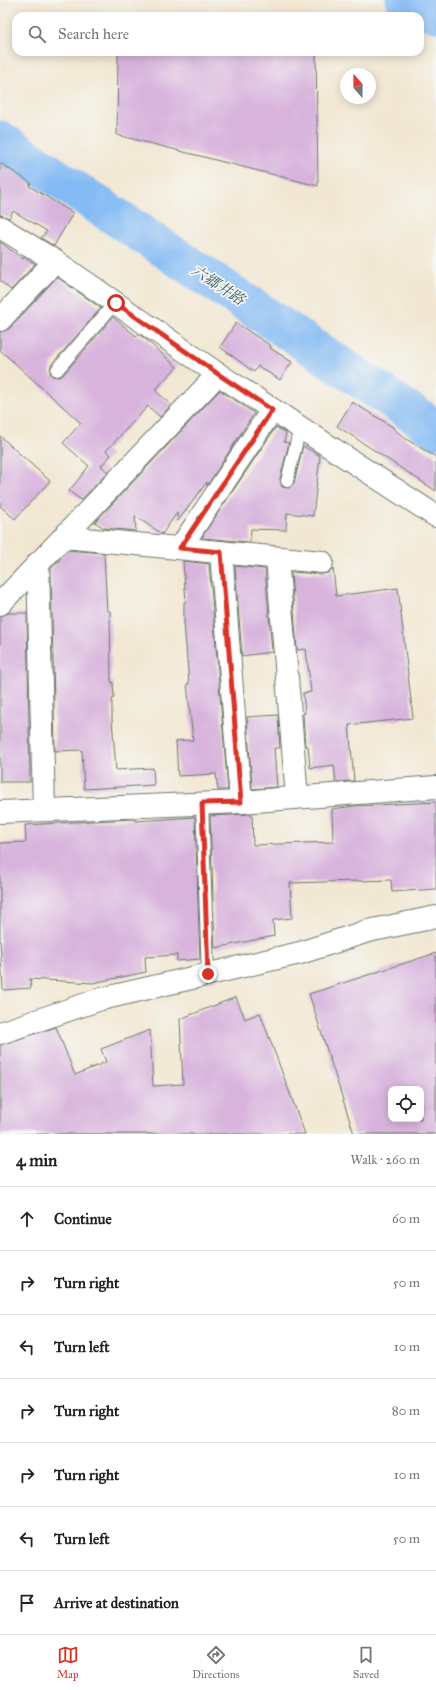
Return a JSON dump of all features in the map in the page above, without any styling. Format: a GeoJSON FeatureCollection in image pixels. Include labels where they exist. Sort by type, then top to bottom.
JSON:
{"type":"FeatureCollection","features":[{"type":"Feature","properties":{"kind":"street"},"geometry":{"type":"LineString","coordinates":[[0,227],[116,303],[272,410],[436,516]]}},
{"type":"Feature","properties":{"kind":"street"},"geometry":{"type":"LineString","coordinates":[[0,320],[55,262]]}},
{"type":"Feature","properties":{"kind":"street"},"geometry":{"type":"LineString","coordinates":[[0,604],[218,374]]}},
{"type":"Feature","properties":{"kind":"street"},"geometry":{"type":"LineString","coordinates":[[180,548],[272,410]]}},
{"type":"Feature","properties":{"kind":"street"},"geometry":{"type":"LineString","coordinates":[[64,537],[322,562]]}},
{"type":"Feature","properties":{"kind":"street"},"geometry":{"type":"LineString","coordinates":[[221,552],[241,802]]}},
{"type":"Feature","properties":{"kind":"street"},"geometry":{"type":"LineString","coordinates":[[277,558],[297,797]]}},
{"type":"Feature","properties":{"kind":"street"},"geometry":{"type":"LineString","coordinates":[[38,563],[44,810]]}},
{"type":"Feature","properties":{"kind":"street"},"geometry":{"type":"LineString","coordinates":[[0,812],[44,810],[202,811],[241,802],[436,787]]}},
{"type":"Feature","properties":{"kind":"street"},"geometry":{"type":"LineString","coordinates":[[0,1033],[101,999],[300,953],[368,930],[436,917]]}},
{"type":"Feature","properties":{"kind":"lane"},"geometry":{"type":"LineString","coordinates":[[57,370],[116,303]]}},
{"type":"Feature","properties":{"kind":"lane"},"geometry":{"type":"LineString","coordinates":[[288,481],[300,428]]}},
{"type":"Feature","properties":{"kind":"lane"},"geometry":{"type":"LineString","coordinates":[[202,811],[208,974]]}},
{"type":"Feature","properties":{"kind":"building"},"geometry":{"type":"Polygon","coordinates":[[[118,56],[316,56],[318,186],[117,135],[118,56]]]}},
{"type":"Feature","properties":{"kind":"building"},"geometry":{"type":"Polygon","coordinates":[[[0,163],[31,183],[29,186],[73,213],[54,246],[41,238],[47,231],[13,211],[9,218],[0,215],[0,163]]]}},
{"type":"Feature","properties":{"kind":"building"},"geometry":{"type":"Polygon","coordinates":[[[0,242],[23,259],[24,257],[35,264],[11,290],[0,281],[0,242]]]}},
{"type":"Feature","properties":{"kind":"building"},"geometry":{"type":"Polygon","coordinates":[[[57,277],[101,308],[51,365],[50,372],[52,376],[59,377],[63,375],[113,317],[136,336],[138,334],[144,338],[177,367],[155,390],[171,405],[160,417],[148,406],[106,451],[111,455],[101,466],[108,472],[81,500],[69,491],[89,466],[63,443],[81,423],[0,350],[0,332],[9,329],[57,277]]]}},
{"type":"Feature","properties":{"kind":"building"},"geometry":{"type":"Polygon","coordinates":[[[236,323],[292,362],[280,380],[258,366],[254,372],[220,347],[236,323]]]}},
{"type":"Feature","properties":{"kind":"building"},"geometry":{"type":"Polygon","coordinates":[[[220,390],[254,413],[207,486],[207,482],[178,521],[177,513],[162,534],[135,516],[136,531],[104,528],[95,522],[220,390]]]}},
{"type":"Feature","properties":{"kind":"building"},"geometry":{"type":"Polygon","coordinates":[[[352,402],[393,427],[406,439],[436,457],[436,491],[337,426],[352,402]]]}},
{"type":"Feature","properties":{"kind":"building"},"geometry":{"type":"Polygon","coordinates":[[[276,427],[286,433],[284,442],[289,443],[280,479],[282,487],[289,488],[294,483],[303,446],[320,456],[313,516],[287,513],[286,530],[251,529],[250,542],[203,538],[203,535],[276,427]]]}},
{"type":"Feature","properties":{"kind":"building"},"geometry":{"type":"Polygon","coordinates":[[[0,436],[50,481],[15,519],[0,506],[0,436]]]}},
{"type":"Feature","properties":{"kind":"building"},"geometry":{"type":"Polygon","coordinates":[[[68,550],[104,553],[107,611],[110,611],[111,682],[113,682],[114,698],[112,699],[112,719],[116,770],[153,768],[154,785],[84,789],[82,750],[55,751],[51,569],[58,561],[60,561],[60,558],[68,550]]]}},
{"type":"Feature","properties":{"kind":"building"},"geometry":{"type":"Polygon","coordinates":[[[183,561],[209,564],[228,790],[218,790],[216,774],[178,776],[176,741],[193,740],[187,684],[189,684],[184,622],[184,602],[186,602],[183,561]]]}},
{"type":"Feature","properties":{"kind":"building"},"geometry":{"type":"Polygon","coordinates":[[[235,566],[265,569],[272,652],[242,656],[235,566]]]}},
{"type":"Feature","properties":{"kind":"building"},"geometry":{"type":"Polygon","coordinates":[[[333,568],[336,596],[398,588],[413,718],[349,725],[354,781],[336,782],[334,765],[310,768],[308,746],[305,746],[303,713],[305,713],[303,693],[311,692],[306,649],[297,650],[291,572],[321,574],[328,573],[333,568]]]}},
{"type":"Feature","properties":{"kind":"building"},"geometry":{"type":"Polygon","coordinates":[[[8,613],[27,613],[30,782],[0,782],[0,616],[8,613]]]}},
{"type":"Feature","properties":{"kind":"building"},"geometry":{"type":"Polygon","coordinates":[[[278,715],[280,748],[274,748],[277,787],[252,789],[247,717],[278,715]]]}},
{"type":"Feature","properties":{"kind":"building"},"geometry":{"type":"Polygon","coordinates":[[[436,802],[436,889],[392,892],[391,880],[290,883],[292,918],[273,920],[274,936],[215,948],[210,816],[252,814],[253,845],[333,842],[332,809],[356,806],[436,802]]]}},
{"type":"Feature","properties":{"kind":"building"},"geometry":{"type":"Polygon","coordinates":[[[195,817],[200,959],[177,961],[177,955],[145,957],[146,972],[93,983],[30,979],[31,988],[3,990],[0,939],[0,843],[26,842],[25,825],[195,817]]]}},
{"type":"Feature","properties":{"kind":"building"},"geometry":{"type":"Polygon","coordinates":[[[436,953],[436,1134],[354,1134],[309,994],[436,953]]]}},
{"type":"Feature","properties":{"kind":"building"},"geometry":{"type":"Polygon","coordinates":[[[236,997],[245,1019],[260,1013],[305,1134],[0,1134],[0,1045],[56,1027],[75,1075],[106,1062],[101,1049],[150,1030],[153,1086],[183,1084],[180,1019],[236,997]]]}},
{"type":"Feature","properties":{"kind":"waterway"},"geometry":{"type":"LineString","coordinates":[[405,0],[436,13]]}},
{"type":"Feature","properties":{"kind":"waterway","name":"六郷井路"},"geometry":{"type":"LineString","coordinates":[[0,140],[436,429]]}},
{"type":"Feature","properties":{"kind":"waterway"},"geometry":{"type":"LineString","coordinates":[[410,800],[436,798]]}},
{"type":"Feature","properties":{"kind":"route"},"geometry":{"type":"LineString","coordinates":[[116,303],[272,410],[180,548],[221,552],[241,802],[202,803],[208,974]]}}]}
